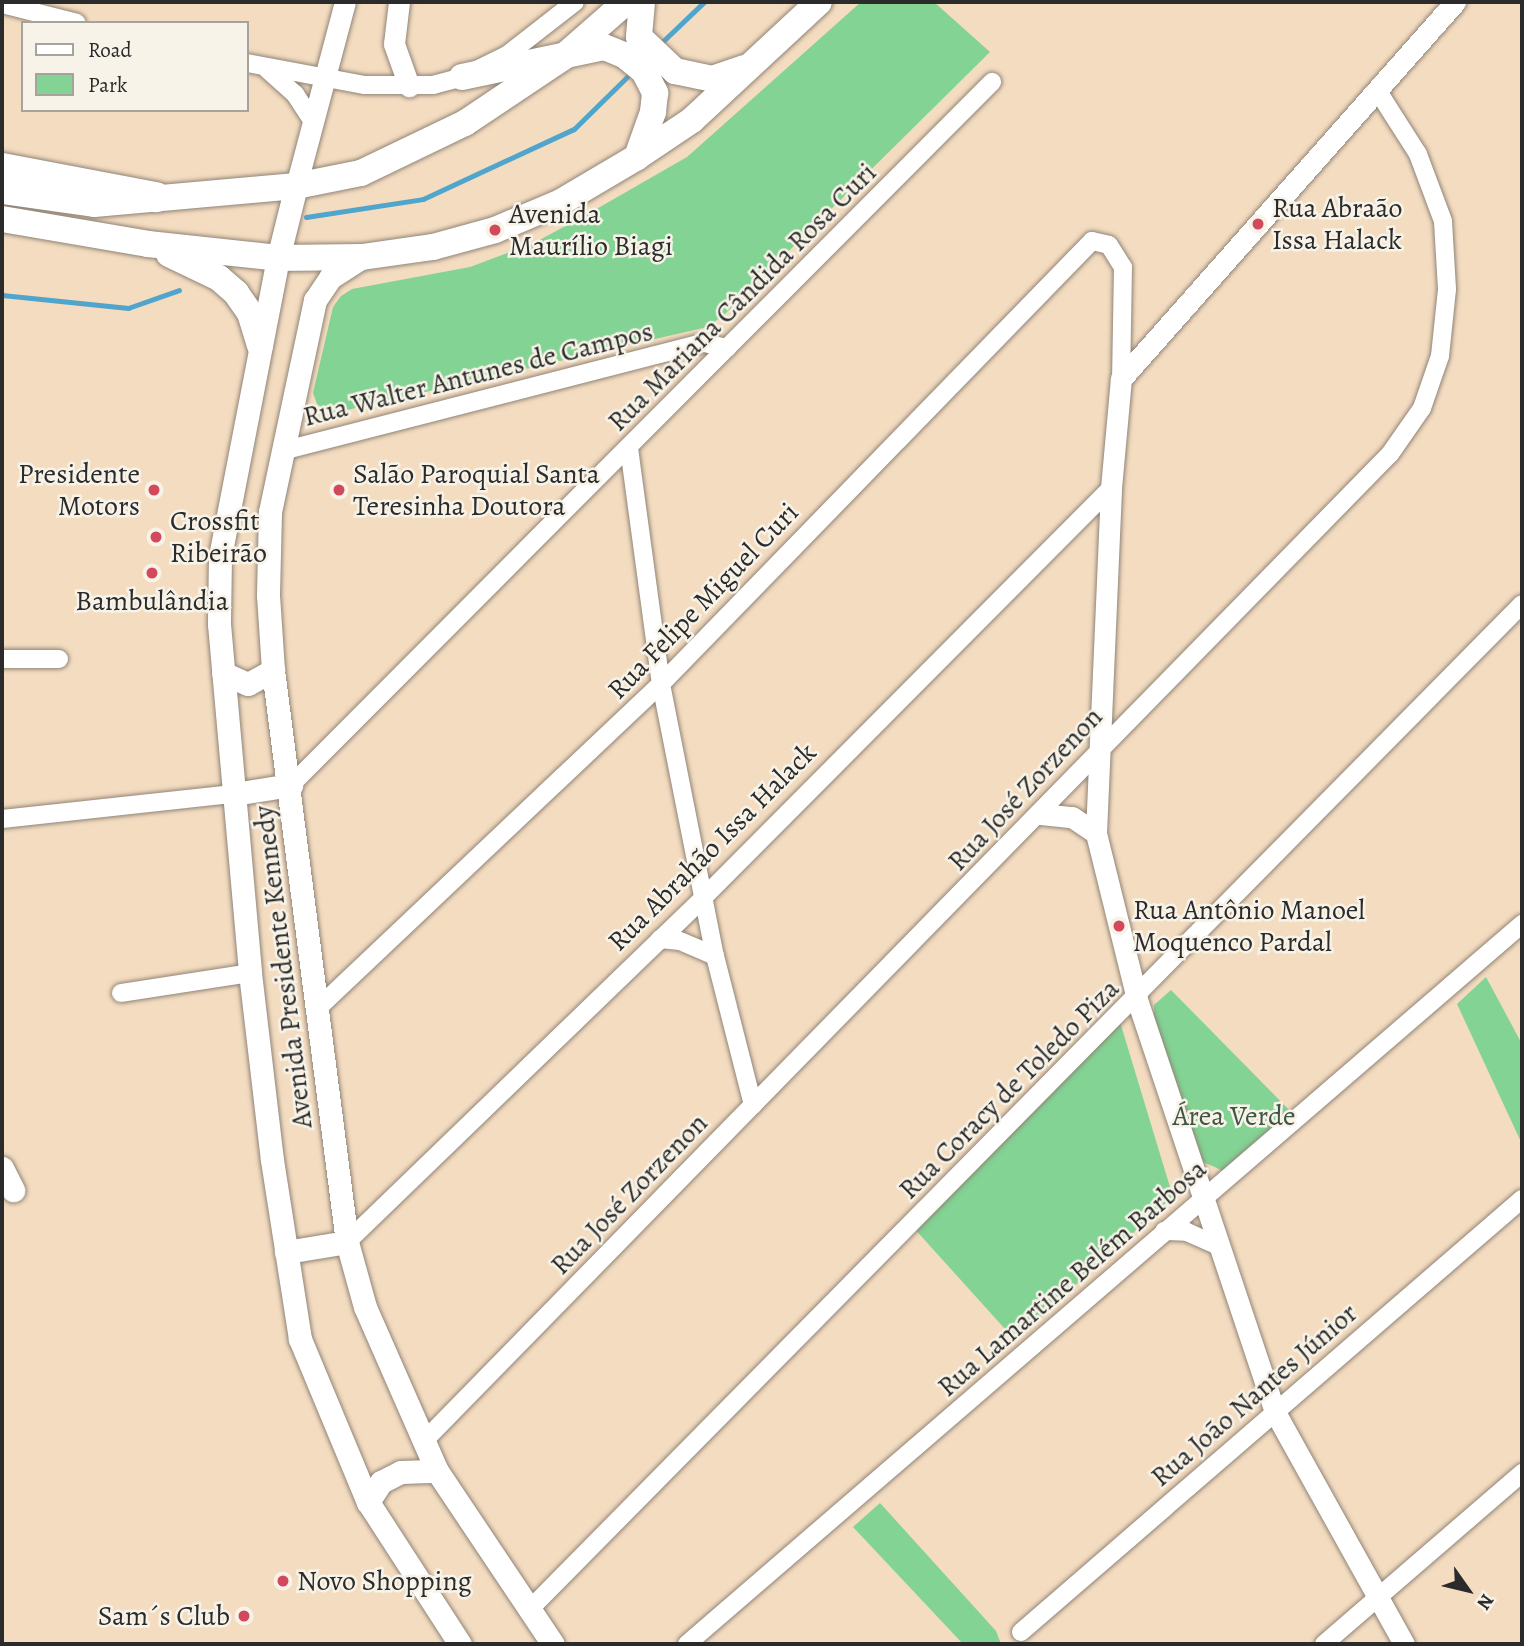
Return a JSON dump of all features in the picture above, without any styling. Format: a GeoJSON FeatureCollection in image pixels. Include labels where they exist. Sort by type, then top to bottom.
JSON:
{"type":"FeatureCollection","features":[{"type":"Feature","properties":{"kind":"highway"},"geometry":{"type":"LineString","coordinates":[[2,168],[156,197]]}},
{"type":"Feature","properties":{"kind":"main road"},"geometry":{"type":"LineString","coordinates":[[2,191],[94,204],[296,186],[361,173],[424,145],[562,58],[626,2]]}},
{"type":"Feature","properties":{"kind":"main road"},"geometry":{"type":"LineString","coordinates":[[637,157],[653,112],[655,93],[631,46],[642,2]]}},
{"type":"Feature","properties":{"kind":"main road"},"geometry":{"type":"LineString","coordinates":[[2,219],[148,244],[278,258],[362,257],[433,247],[495,230],[561,202],[637,157],[692,120],[761,60],[819,2]]}},
{"type":"Feature","properties":{"kind":"main road"},"geometry":{"type":"LineString","coordinates":[[462,77],[604,47],[631,46],[675,71],[712,79],[761,60]]}},
{"type":"Feature","properties":{"kind":"main road","name":"Avenida Presidente Kennedy"},"geometry":{"type":"LineString","coordinates":[[296,186],[278,258],[220,556],[223,673],[250,973],[300,1339],[368,1502],[460,1644]]}},
{"type":"Feature","properties":{"kind":"main road"},"geometry":{"type":"LineString","coordinates":[[148,244],[219,278],[236,293],[250,313],[260,346]]}},
{"type":"Feature","properties":{"kind":"main road","name":"Avenida Presidente Kennedy"},"geometry":{"type":"LineString","coordinates":[[362,257],[330,278],[315,300],[270,512],[268,596],[273,670],[291,785],[347,1242],[365,1307],[436,1471],[553,1644]]}},
{"type":"Feature","properties":{"kind":"main road"},"geometry":{"type":"LineString","coordinates":[[223,673],[248,684],[273,670]]}},
{"type":"Feature","properties":{"kind":"main road"},"geometry":{"type":"LineString","coordinates":[[234,794],[291,785]]}},
{"type":"Feature","properties":{"kind":"main road"},"geometry":{"type":"LineString","coordinates":[[2,1168],[13,1190]]}},
{"type":"Feature","properties":{"kind":"main road"},"geometry":{"type":"LineString","coordinates":[[286,1252],[347,1242]]}},
{"type":"Feature","properties":{"kind":"main road"},"geometry":{"type":"LineString","coordinates":[[368,1502],[380,1482],[401,1472],[436,1471]]}},
{"type":"Feature","properties":{"kind":"street"},"geometry":{"type":"LineString","coordinates":[[296,186],[345,2]]}},
{"type":"Feature","properties":{"kind":"street"},"geometry":{"type":"LineString","coordinates":[[399,2],[394,44],[409,86]]}},
{"type":"Feature","properties":{"kind":"street"},"geometry":{"type":"LineString","coordinates":[[255,65],[323,79],[409,86],[462,77],[506,55],[575,2]]}},
{"type":"Feature","properties":{"kind":"street"},"geometry":{"type":"LineString","coordinates":[[1404,1644],[1275,1412],[1137,999],[1096,833],[1111,488],[1121,379],[1455,2]]}},
{"type":"Feature","properties":{"kind":"street"},"geometry":{"type":"LineString","coordinates":[[2,4],[69,21]]}},
{"type":"Feature","properties":{"kind":"street"},"geometry":{"type":"LineString","coordinates":[[255,65],[295,94],[313,122]]}},
{"type":"Feature","properties":{"kind":"street","name":"Rua Mariana Cândida Rosa Curi"},"geometry":{"type":"LineString","coordinates":[[291,785],[992,82]]}},
{"type":"Feature","properties":{"kind":"street","name":"Rua José Zorzenon"},"geometry":{"type":"LineString","coordinates":[[423,1442],[1041,814],[1100,748],[1390,454],[1422,408],[1440,356],[1447,289],[1443,221],[1418,154],[1377,90]]}},
{"type":"Feature","properties":{"kind":"street","name":"Rua Felipe Miguel Curi"},"geometry":{"type":"LineString","coordinates":[[318,1008],[661,684],[1073,255],[1092,241],[1101,241],[1117,255],[1124,276],[1121,379]]}},
{"type":"Feature","properties":{"kind":"street","name":"Rua Walter Antunes de Campos"},"geometry":{"type":"LineString","coordinates":[[282,452],[704,343],[727,348]]}},
{"type":"Feature","properties":{"kind":"street"},"geometry":{"type":"LineString","coordinates":[[629,448],[661,684],[715,956],[753,1105]]}},
{"type":"Feature","properties":{"kind":"street","name":"Rua Abrahão Issa Halack"},"geometry":{"type":"LineString","coordinates":[[347,1242],[704,897],[1111,488]]}},
{"type":"Feature","properties":{"kind":"street","name":"Rua Coracy de Toledo Piza"},"geometry":{"type":"LineString","coordinates":[[530,1609],[1137,999],[1522,604]]}},
{"type":"Feature","properties":{"kind":"street"},"geometry":{"type":"LineString","coordinates":[[2,659],[59,659]]}},
{"type":"Feature","properties":{"kind":"street"},"geometry":{"type":"LineString","coordinates":[[2,819],[234,794]]}},
{"type":"Feature","properties":{"kind":"street"},"geometry":{"type":"LineString","coordinates":[[1041,814],[1072,817],[1096,833]]}},
{"type":"Feature","properties":{"kind":"street","name":"Rua Lamartine Belém Barbosa"},"geometry":{"type":"LineString","coordinates":[[687,1644],[1522,924]]}},
{"type":"Feature","properties":{"kind":"street"},"geometry":{"type":"LineString","coordinates":[[660,939],[680,941],[715,956]]}},
{"type":"Feature","properties":{"kind":"street"},"geometry":{"type":"LineString","coordinates":[[121,993],[250,973]]}},
{"type":"Feature","properties":{"kind":"street","name":"Rua João Nantes Júnior"},"geometry":{"type":"LineString","coordinates":[[1021,1632],[1522,1199]]}},
{"type":"Feature","properties":{"kind":"street"},"geometry":{"type":"LineString","coordinates":[[1164,1231],[1188,1232],[1220,1247]]}},
{"type":"Feature","properties":{"kind":"street"},"geometry":{"type":"LineString","coordinates":[[1324,1644],[1522,1474]]}},
{"type":"Feature","properties":{"kind":"green space"},"geometry":{"type":"Polygon","coordinates":[[[861,2],[934,2],[990,52],[724,315],[707,327],[330,414],[317,404],[313,393],[333,307],[341,296],[352,289],[470,267],[534,243],[593,211],[687,157],[861,2]]]}},
{"type":"Feature","properties":{"kind":"green space"},"geometry":{"type":"Polygon","coordinates":[[[1486,977],[1522,1044],[1522,1144],[1457,1004],[1486,977]]]}},
{"type":"Feature","properties":{"kind":"green space","name":"Área Verde"},"geometry":{"type":"Polygon","coordinates":[[[1171,990],[1297,1118],[1233,1175],[1203,1162],[1154,1018],[1154,1005],[1171,990]]]}},
{"type":"Feature","properties":{"kind":"green space"},"geometry":{"type":"Polygon","coordinates":[[[1117,1012],[1173,1197],[1015,1340],[912,1226],[1117,1012]]]}},
{"type":"Feature","properties":{"kind":"green space"},"geometry":{"type":"Polygon","coordinates":[[[880,1503],[996,1631],[1001,1644],[963,1644],[853,1527],[880,1503]]]}},
{"type":"Feature","properties":{"kind":"waterway"},"geometry":{"type":"LineString","coordinates":[[660,44],[704,2]]}},
{"type":"Feature","properties":{"kind":"waterway"},"geometry":{"type":"LineString","coordinates":[[306,217],[423,199],[574,129],[633,71]]}},
{"type":"Feature","properties":{"kind":"waterway"},"geometry":{"type":"LineString","coordinates":[[2,295],[128,308],[179,290]]}},
{"type":"Feature","properties":{"kind":"place","name":"Rua Abraão Issa Halack"},"geometry":{"type":"Point","coordinates":[1258,224]}},
{"type":"Feature","properties":{"kind":"place","name":"Avenida Maurílio Biagi"},"geometry":{"type":"Point","coordinates":[495,230]}},
{"type":"Feature","properties":{"kind":"place","name":"Presidente Motors"},"geometry":{"type":"Point","coordinates":[154,490]}},
{"type":"Feature","properties":{"kind":"place","name":"Salão Paroquial Santa Teresinha Doutora"},"geometry":{"type":"Point","coordinates":[339,490]}},
{"type":"Feature","properties":{"kind":"place","name":"Crossfit Ribeirão"},"geometry":{"type":"Point","coordinates":[156,537]}},
{"type":"Feature","properties":{"kind":"place","name":"Bambulândia"},"geometry":{"type":"Point","coordinates":[152,573]}},
{"type":"Feature","properties":{"kind":"place","name":"Rua Antônio Manoel Moquenco Pardal"},"geometry":{"type":"Point","coordinates":[1119,926]}},
{"type":"Feature","properties":{"kind":"place","name":"Novo Shopping"},"geometry":{"type":"Point","coordinates":[283,1581]}},
{"type":"Feature","properties":{"kind":"place","name":"Sam´s Club"},"geometry":{"type":"Point","coordinates":[244,1616]}}]}
